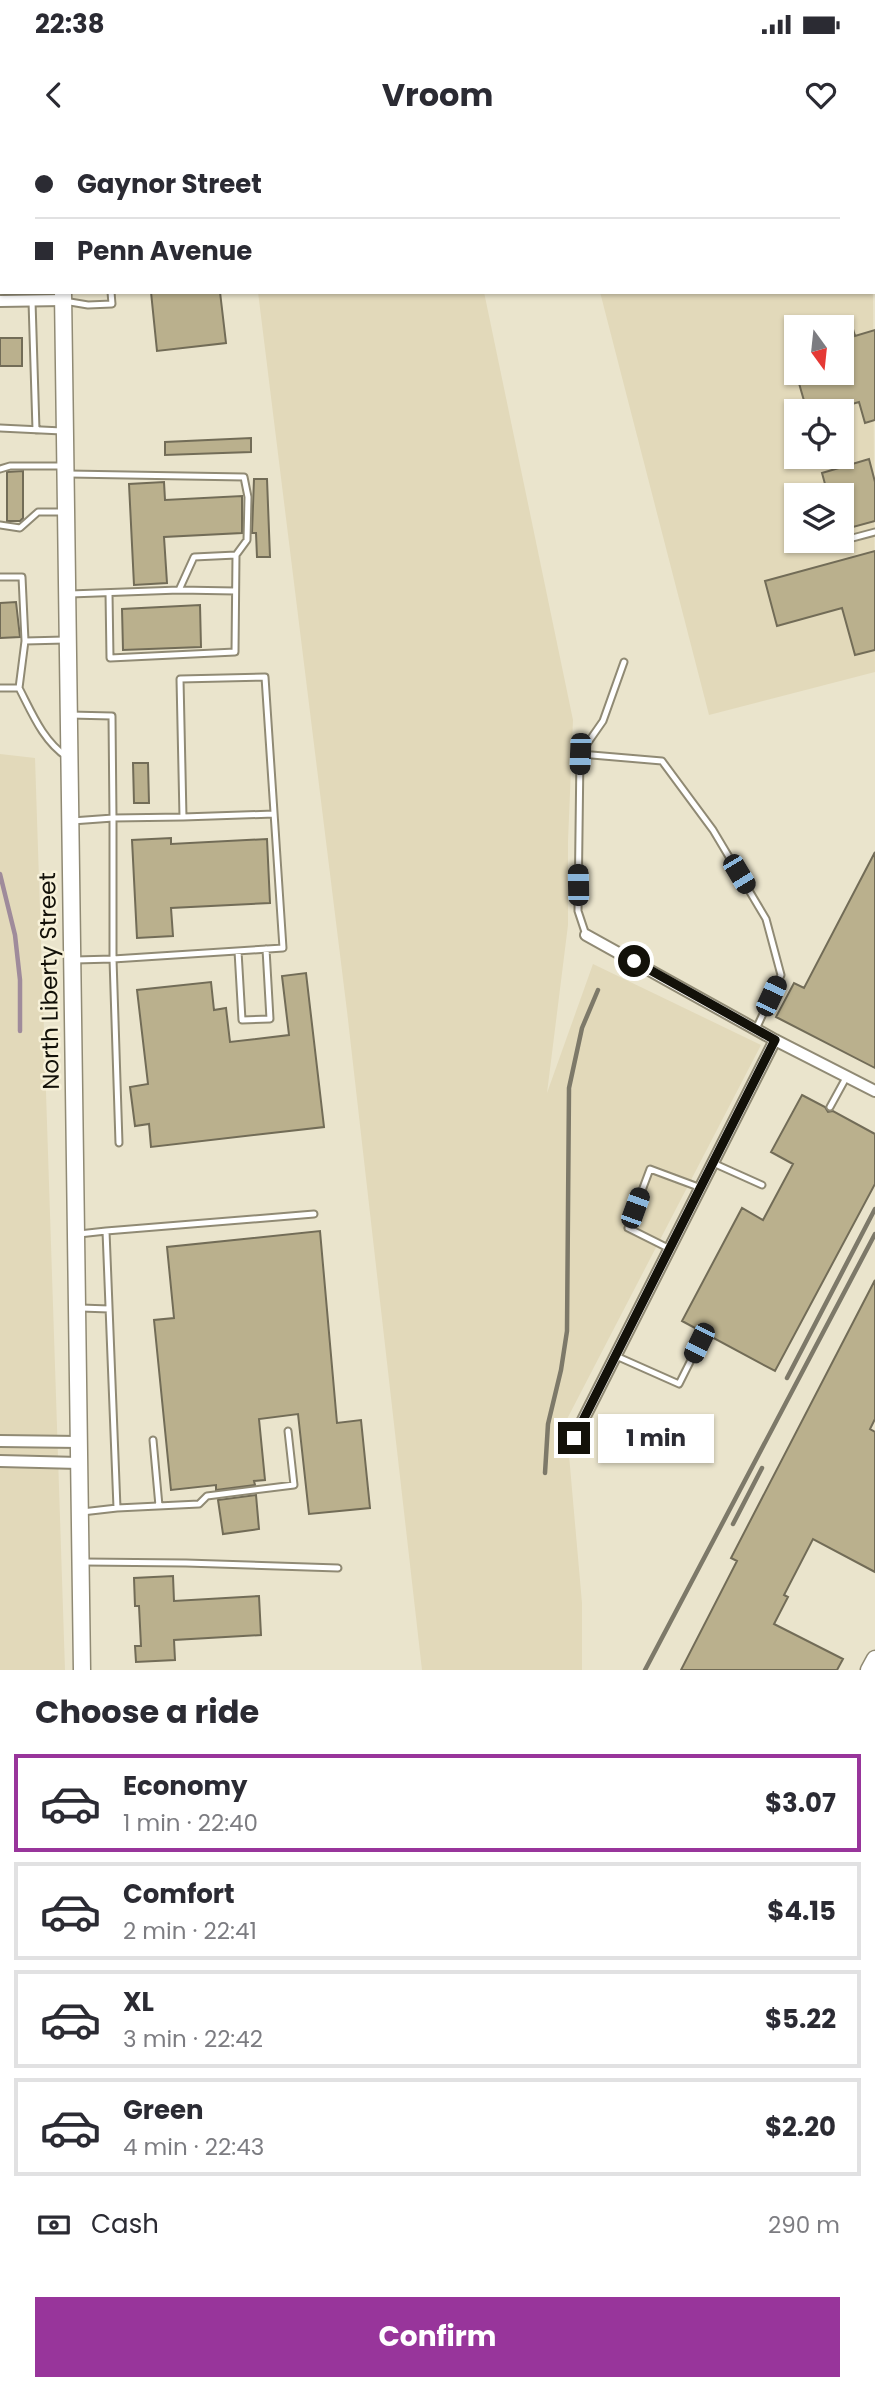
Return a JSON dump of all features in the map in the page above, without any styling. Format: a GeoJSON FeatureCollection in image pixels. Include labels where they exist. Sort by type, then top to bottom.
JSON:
{"type":"FeatureCollection","features":[{"type":"Feature","properties":{"kind":"main road","name":"North Liberty Street"},"geometry":{"type":"LineString","coordinates":[[63,296],[82,1670]]}},
{"type":"Feature","properties":{"kind":"main road"},"geometry":{"type":"LineString","coordinates":[[869,1670],[875,1659]]}},
{"type":"Feature","properties":{"kind":"street"},"geometry":{"type":"LineString","coordinates":[[0,302],[63,296]]}},
{"type":"Feature","properties":{"kind":"street"},"geometry":{"type":"LineString","coordinates":[[586,935],[775,1040],[875,1091]]}},
{"type":"Feature","properties":{"kind":"street"},"geometry":{"type":"LineString","coordinates":[[574,1438],[775,1040]]}},
{"type":"Feature","properties":{"kind":"street"},"geometry":{"type":"LineString","coordinates":[[0,1441],[79,1442]]}},
{"type":"Feature","properties":{"kind":"street"},"geometry":{"type":"LineString","coordinates":[[0,1461],[79,1463]]}},
{"type":"Feature","properties":{"kind":"lane"},"geometry":{"type":"LineString","coordinates":[[63,296],[88,306],[112,304],[111,294]]}},
{"type":"Feature","properties":{"kind":"lane"},"geometry":{"type":"LineString","coordinates":[[26,298],[36,430]]}},
{"type":"Feature","properties":{"kind":"lane"},"geometry":{"type":"LineString","coordinates":[[0,428],[65,431]]}},
{"type":"Feature","properties":{"kind":"lane"},"geometry":{"type":"LineString","coordinates":[[0,469],[10,466],[244,477],[248,497],[247,540],[236,555],[235,652],[110,658],[109,593]]}},
{"type":"Feature","properties":{"kind":"lane"},"geometry":{"type":"LineString","coordinates":[[0,525],[20,528],[38,512],[66,512]]}},
{"type":"Feature","properties":{"kind":"lane"},"geometry":{"type":"LineString","coordinates":[[854,538],[875,532]]}},
{"type":"Feature","properties":{"kind":"lane"},"geometry":{"type":"LineString","coordinates":[[179,590],[194,557],[236,555]]}},
{"type":"Feature","properties":{"kind":"lane"},"geometry":{"type":"LineString","coordinates":[[0,578],[22,577],[25,641],[19,688],[47,739],[56,750],[70,759]]}},
{"type":"Feature","properties":{"kind":"lane"},"geometry":{"type":"LineString","coordinates":[[67,594],[235,590]]}},
{"type":"Feature","properties":{"kind":"lane"},"geometry":{"type":"LineString","coordinates":[[25,641],[68,640]]}},
{"type":"Feature","properties":{"kind":"lane"},"geometry":{"type":"LineString","coordinates":[[586,935],[578,911],[580,754],[603,721],[624,662]]}},
{"type":"Feature","properties":{"kind":"lane"},"geometry":{"type":"LineString","coordinates":[[72,960],[283,948],[265,677],[180,678],[183,817]]}},
{"type":"Feature","properties":{"kind":"lane"},"geometry":{"type":"LineString","coordinates":[[0,688],[19,688]]}},
{"type":"Feature","properties":{"kind":"lane"},"geometry":{"type":"LineString","coordinates":[[70,715],[112,716],[113,959],[119,1143]]}},
{"type":"Feature","properties":{"kind":"lane"},"geometry":{"type":"LineString","coordinates":[[580,754],[662,761],[713,830],[766,919],[781,975],[756,1029]]}},
{"type":"Feature","properties":{"kind":"lane"},"geometry":{"type":"LineString","coordinates":[[70,821],[274,814]]}},
{"type":"Feature","properties":{"kind":"lane"},"geometry":{"type":"LineString","coordinates":[[238,951],[242,1020],[270,1019],[267,949]]}},
{"type":"Feature","properties":{"kind":"lane"},"geometry":{"type":"LineString","coordinates":[[830,1107],[847,1076]]}},
{"type":"Feature","properties":{"kind":"lane"},"geometry":{"type":"LineString","coordinates":[[713,1164],[762,1185]]}},
{"type":"Feature","properties":{"kind":"lane"},"geometry":{"type":"LineString","coordinates":[[670,1249],[628,1228],[650,1169],[701,1188]]}},
{"type":"Feature","properties":{"kind":"lane"},"geometry":{"type":"LineString","coordinates":[[76,1234],[314,1214]]}},
{"type":"Feature","properties":{"kind":"lane"},"geometry":{"type":"LineString","coordinates":[[106,1231],[117,1508]]}},
{"type":"Feature","properties":{"kind":"lane"},"geometry":{"type":"LineString","coordinates":[[77,1308],[109,1309]]}},
{"type":"Feature","properties":{"kind":"lane"},"geometry":{"type":"LineString","coordinates":[[616,1356],[679,1384],[699,1343]]}},
{"type":"Feature","properties":{"kind":"lane"},"geometry":{"type":"LineString","coordinates":[[80,1513],[117,1508],[199,1504],[207,1496],[294,1485],[288,1431]]}},
{"type":"Feature","properties":{"kind":"lane"},"geometry":{"type":"LineString","coordinates":[[153,1440],[159,1506]]}},
{"type":"Feature","properties":{"kind":"lane"},"geometry":{"type":"LineString","coordinates":[[80,1562],[338,1569]]}},
{"type":"Feature","properties":{"kind":"shaded area"},"geometry":{"type":"Polygon","coordinates":[[[258,294],[484,294],[573,720],[568,925],[547,1093],[593,964],[761,1045],[566,1421],[582,1603],[582,1670],[422,1670],[347,1011],[258,294]]]}},
{"type":"Feature","properties":{"kind":"shaded area"},"geometry":{"type":"Polygon","coordinates":[[[601,294],[873,294],[875,672],[709,715],[601,294]]]}},
{"type":"Feature","properties":{"kind":"shaded area"},"geometry":{"type":"Polygon","coordinates":[[[0,754],[35,758],[65,1670],[0,1670],[0,754]]]}},
{"type":"Feature","properties":{"kind":"building"},"geometry":{"type":"Polygon","coordinates":[[[151,294],[220,294],[226,343],[157,351],[151,294]]]}},
{"type":"Feature","properties":{"kind":"building"},"geometry":{"type":"Polygon","coordinates":[[[875,330],[875,420],[865,423],[859,402],[854,403],[854,399],[804,399],[799,385],[854,385],[854,332],[855,336],[875,330]]]}},
{"type":"Feature","properties":{"kind":"building"},"geometry":{"type":"Polygon","coordinates":[[[0,338],[22,338],[22,366],[0,366],[0,338]]]}},
{"type":"Feature","properties":{"kind":"building"},"geometry":{"type":"Polygon","coordinates":[[[251,438],[251,452],[165,455],[165,442],[251,438]]]}},
{"type":"Feature","properties":{"kind":"building"},"geometry":{"type":"Polygon","coordinates":[[[869,459],[875,482],[875,521],[854,527],[854,483],[825,483],[822,473],[835,469],[854,469],[854,463],[869,459]]]}},
{"type":"Feature","properties":{"kind":"building"},"geometry":{"type":"Polygon","coordinates":[[[23,471],[23,518],[20,521],[7,521],[7,472],[23,471]]]}},
{"type":"Feature","properties":{"kind":"building"},"geometry":{"type":"Polygon","coordinates":[[[254,479],[267,479],[270,557],[257,557],[256,533],[252,533],[254,479]]]}},
{"type":"Feature","properties":{"kind":"building"},"geometry":{"type":"Polygon","coordinates":[[[164,482],[165,500],[242,496],[242,533],[164,537],[167,583],[134,585],[129,484],[164,482]]]}},
{"type":"Feature","properties":{"kind":"building"},"geometry":{"type":"Polygon","coordinates":[[[875,551],[875,650],[855,655],[842,608],[777,626],[765,581],[875,551]]]}},
{"type":"Feature","properties":{"kind":"building"},"geometry":{"type":"Polygon","coordinates":[[[16,602],[20,637],[0,638],[0,603],[16,602]]]}},
{"type":"Feature","properties":{"kind":"building"},"geometry":{"type":"Polygon","coordinates":[[[200,605],[201,647],[123,650],[122,609],[200,605]]]}},
{"type":"Feature","properties":{"kind":"building"},"geometry":{"type":"Polygon","coordinates":[[[133,763],[148,763],[149,803],[134,803],[133,763]]]}},
{"type":"Feature","properties":{"kind":"building"},"geometry":{"type":"Polygon","coordinates":[[[171,838],[171,844],[267,839],[270,903],[171,908],[173,936],[137,938],[132,840],[171,838]]]}},
{"type":"Feature","properties":{"kind":"building"},"geometry":{"type":"Polygon","coordinates":[[[875,852],[875,1068],[776,1017],[794,983],[804,988],[875,852]]]}},
{"type":"Feature","properties":{"kind":"building"},"geometry":{"type":"Polygon","coordinates":[[[306,973],[324,1127],[151,1147],[149,1124],[135,1126],[130,1087],[148,1084],[137,990],[211,982],[214,1010],[226,1008],[230,1042],[289,1035],[282,976],[306,973]]]}},
{"type":"Feature","properties":{"kind":"building"},"geometry":{"type":"Polygon","coordinates":[[[802,1095],[825,1107],[828,1112],[833,1111],[875,1134],[875,1184],[775,1371],[682,1321],[742,1208],[763,1220],[793,1164],[771,1152],[802,1095]]]}},
{"type":"Feature","properties":{"kind":"building"},"geometry":{"type":"Polygon","coordinates":[[[320,1231],[337,1423],[361,1420],[370,1508],[309,1514],[298,1414],[259,1419],[265,1480],[254,1481],[255,1485],[216,1490],[216,1485],[171,1490],[154,1320],[174,1318],[167,1247],[320,1231]]]}},
{"type":"Feature","properties":{"kind":"building"},"geometry":{"type":"Polygon","coordinates":[[[875,1280],[875,1419],[870,1429],[875,1432],[875,1572],[813,1539],[784,1595],[788,1597],[774,1624],[843,1659],[837,1670],[681,1670],[737,1561],[731,1558],[875,1280]]]}},
{"type":"Feature","properties":{"kind":"building"},"geometry":{"type":"Polygon","coordinates":[[[256,1495],[259,1529],[223,1534],[218,1500],[256,1495]]]}},
{"type":"Feature","properties":{"kind":"building"},"geometry":{"type":"Polygon","coordinates":[[[173,1576],[174,1601],[259,1596],[261,1635],[174,1640],[175,1660],[136,1662],[135,1646],[141,1646],[139,1606],[135,1606],[134,1578],[173,1576]]]}},
{"type":"Feature","properties":{"kind":"waterway"},"geometry":{"type":"LineString","coordinates":[[0,874],[15,935],[20,980],[20,1031]]}},
{"type":"Feature","properties":{"kind":"railway"},"geometry":{"type":"LineString","coordinates":[[545,1473],[548,1424],[567,1331],[569,1088],[582,1028],[598,990]]}},
{"type":"Feature","properties":{"kind":"railway"},"geometry":{"type":"LineString","coordinates":[[787,1378],[875,1209]]}},
{"type":"Feature","properties":{"kind":"railway"},"geometry":{"type":"LineString","coordinates":[[645,1670],[875,1234]]}},
{"type":"Feature","properties":{"kind":"railway"},"geometry":{"type":"LineString","coordinates":[[733,1524],[762,1468]]}},
{"type":"Feature","properties":{"kind":"route"},"geometry":{"type":"LineString","coordinates":[[574,1438],[775,1040],[634,961]]}}]}
